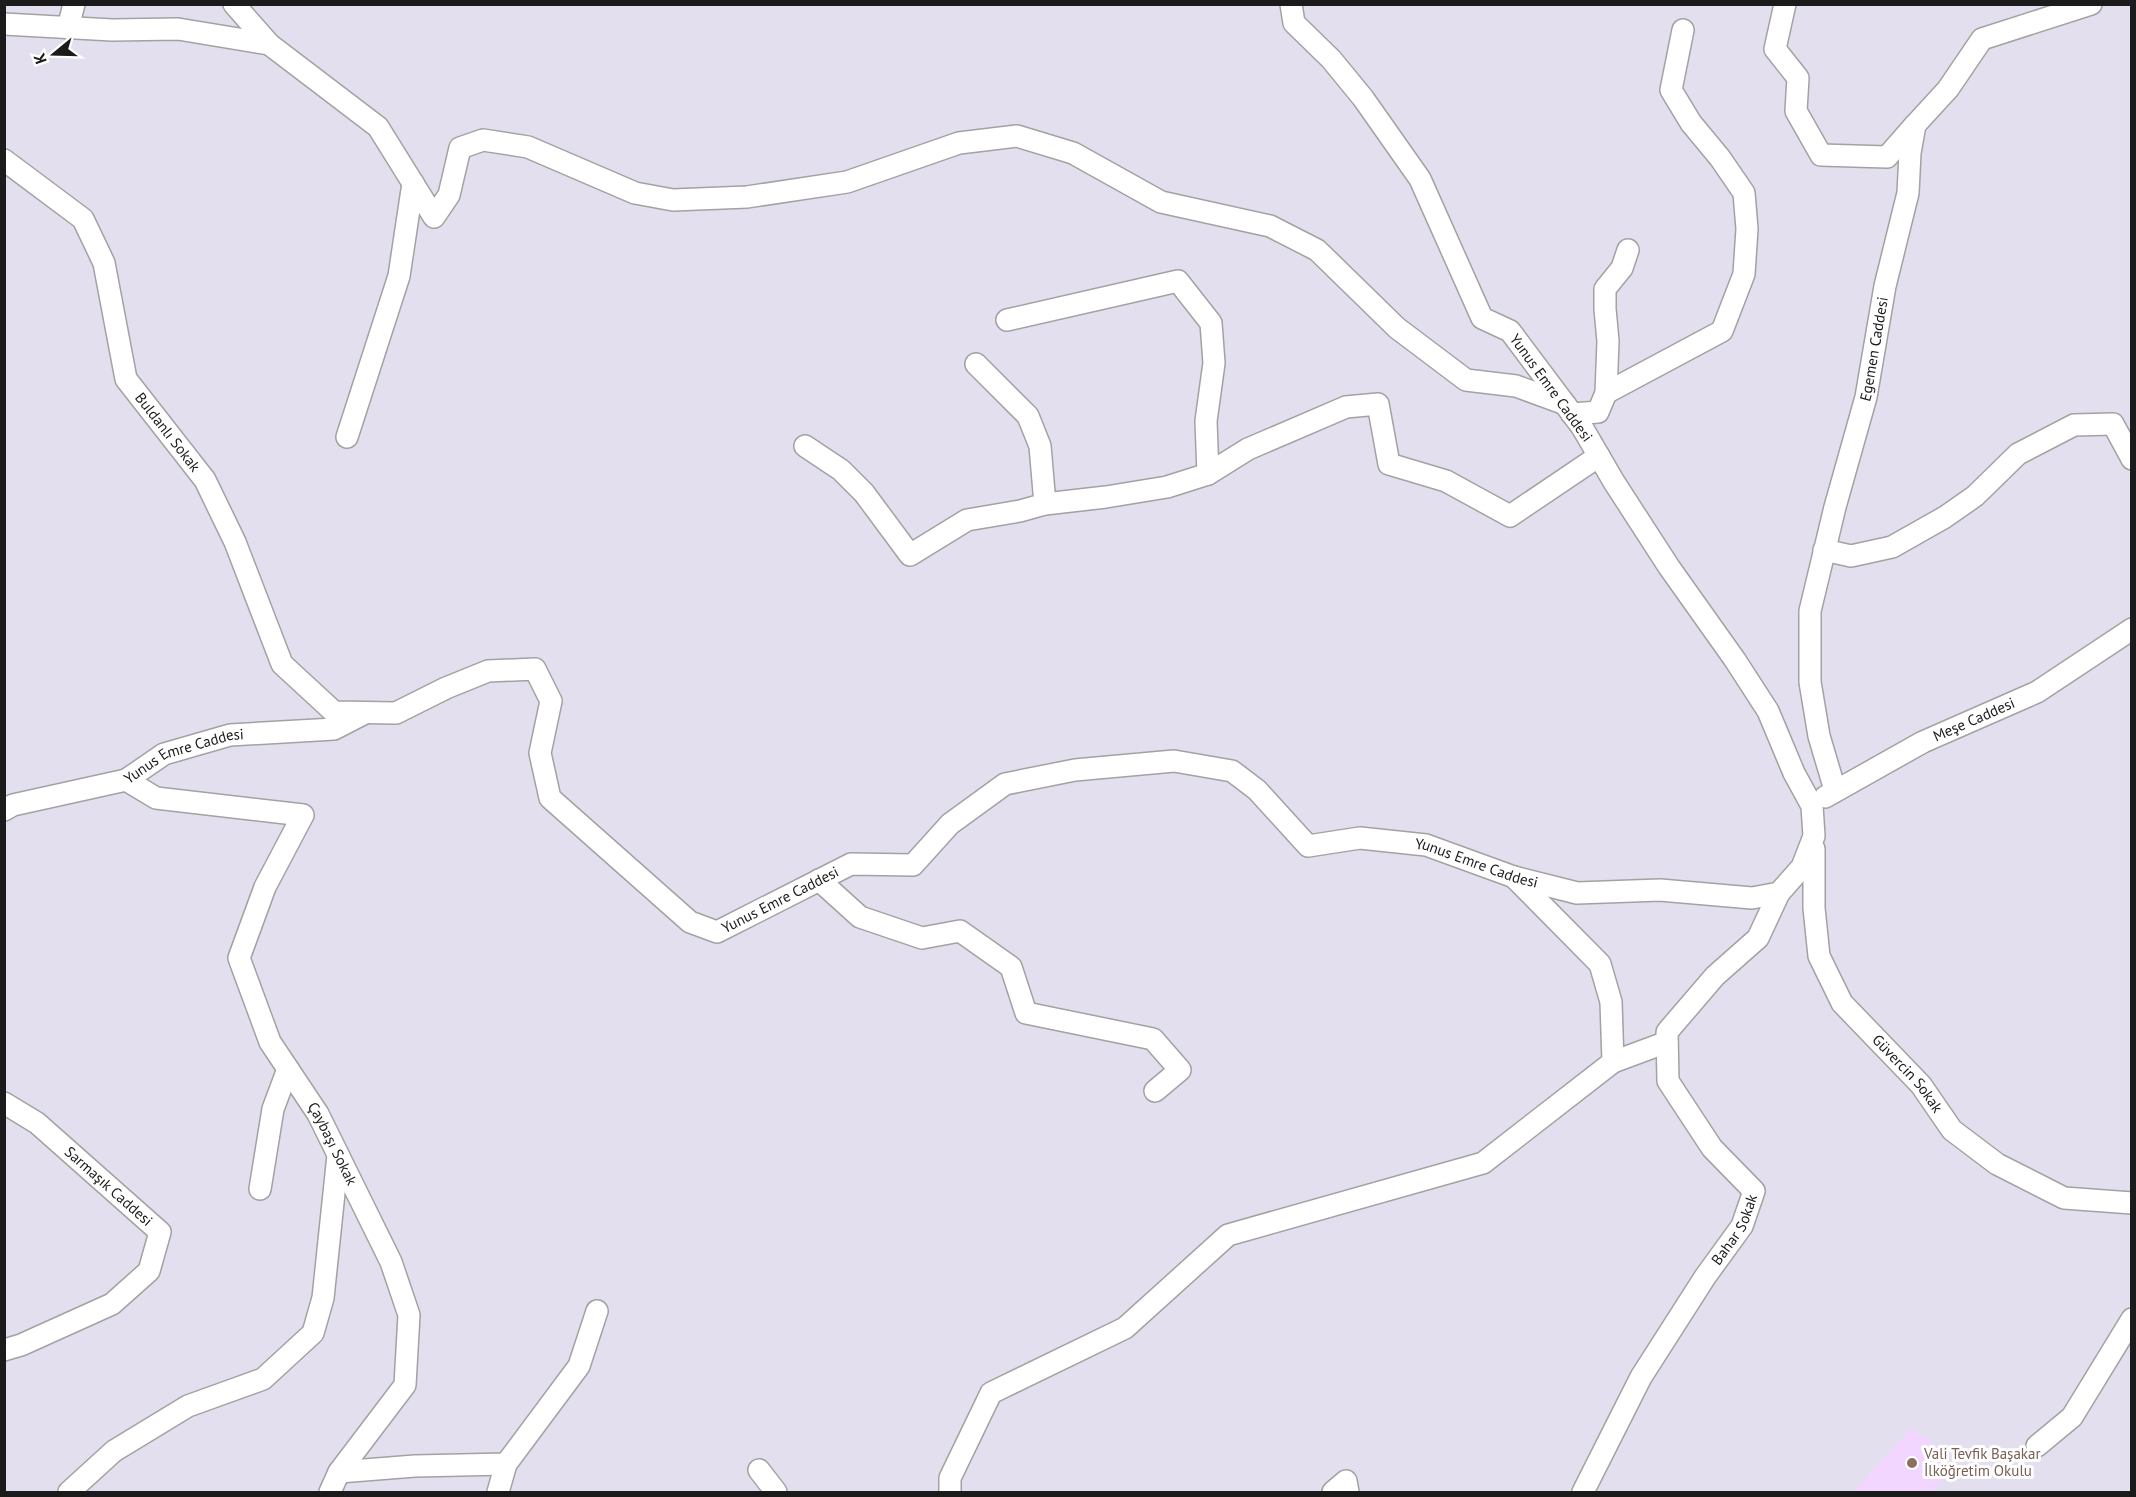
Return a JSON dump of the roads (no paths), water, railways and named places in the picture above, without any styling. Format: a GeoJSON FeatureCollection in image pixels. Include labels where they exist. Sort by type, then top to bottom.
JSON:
{"type":"FeatureCollection","features":[{"type":"Feature","properties":{"kind":"street"},"geometry":{"type":"LineString","coordinates":[[68,28],[74,4]]}},
{"type":"Feature","properties":{"kind":"street"},"geometry":{"type":"LineString","coordinates":[[234,4],[269,45],[378,127],[434,217],[449,195],[460,148],[483,140],[528,147],[635,193],[673,200],[747,197],[847,182],[959,143],[1017,136],[1073,153],[1161,202],[1270,226],[1317,250],[1397,328],[1466,380],[1516,386],[1569,409],[1598,412],[1606,393],[1608,341],[1605,289],[1622,268],[1628,250]]}},
{"type":"Feature","properties":{"kind":"street","name":"Yunus Emre Caddesi"},"geometry":{"type":"LineString","coordinates":[[334,712],[396,713],[446,688],[488,671],[535,669],[551,701],[540,753],[550,798],[690,922],[717,932],[851,864],[913,865],[950,824],[1005,784],[1075,770],[1174,761],[1232,771],[1257,790],[1308,846],[1360,838],[1426,845],[1514,877],[1577,893],[1660,890],[1752,898],[1779,893],[1802,867],[1814,836],[1812,806],[1794,772],[1768,711],[1669,567],[1569,409],[1510,331],[1482,318],[1420,179],[1364,98],[1331,58],[1294,23],[1291,4]]}},
{"type":"Feature","properties":{"kind":"street"},"geometry":{"type":"LineString","coordinates":[[1785,4],[1775,49],[1798,78],[1796,111],[1821,155],[1887,157],[1948,89],[1982,39],[2091,4]]}},
{"type":"Feature","properties":{"kind":"street"},"geometry":{"type":"LineString","coordinates":[[4,24],[112,30],[178,29],[269,45]]}},
{"type":"Feature","properties":{"kind":"street"},"geometry":{"type":"LineString","coordinates":[[1606,393],[1722,331],[1744,274],[1747,229],[1744,193],[1720,158],[1691,123],[1671,90],[1683,30]]}},
{"type":"Feature","properties":{"kind":"street","name":"Egemen Caddesi"},"geometry":{"type":"LineString","coordinates":[[1835,790],[1819,736],[1810,682],[1810,611],[1824,550],[1866,397],[1886,286],[1908,193],[1910,153],[1915,125]]}},
{"type":"Feature","properties":{"kind":"street","name":"Buldanlı Sokak"},"geometry":{"type":"LineString","coordinates":[[4,160],[83,219],[104,263],[126,379],[205,480],[235,542],[282,664],[334,712]]}},
{"type":"Feature","properties":{"kind":"street"},"geometry":{"type":"LineString","coordinates":[[347,437],[399,276],[413,183]]}},
{"type":"Feature","properties":{"kind":"street"},"geometry":{"type":"LineString","coordinates":[[1007,320],[1178,281],[1211,323],[1214,363],[1206,420],[1208,474]]}},
{"type":"Feature","properties":{"kind":"street"},"geometry":{"type":"LineString","coordinates":[[976,364],[1028,416],[1040,446],[1045,504]]}},
{"type":"Feature","properties":{"kind":"street"},"geometry":{"type":"LineString","coordinates":[[805,446],[841,470],[864,493],[910,555],[967,520],[1020,511],[1045,504],[1167,487],[1208,474],[1248,449],[1346,407],[1378,404],[1389,464],[1446,480],[1510,516],[1599,456]]}},
{"type":"Feature","properties":{"kind":"street"},"geometry":{"type":"LineString","coordinates":[[1824,550],[1851,556],[1892,546],[1945,517],[1976,496],[2018,454],[2074,425],[2113,424],[2132,459]]}},
{"type":"Feature","properties":{"kind":"street","name":"Meşe Caddesi"},"geometry":{"type":"LineString","coordinates":[[1812,806],[1835,790],[1923,742],[2037,692],[2132,629]]}},
{"type":"Feature","properties":{"kind":"street","name":"Yunus Emre Caddesi"},"geometry":{"type":"LineString","coordinates":[[4,810],[13,805],[126,780],[164,754],[230,735],[333,729],[367,713]]}},
{"type":"Feature","properties":{"kind":"street","name":"Çaybaşı Sokak"},"geometry":{"type":"LineString","coordinates":[[126,780],[156,798],[303,815],[265,887],[239,958],[270,1042],[318,1114],[391,1262],[409,1315],[405,1385],[339,1472],[330,1492]]}},
{"type":"Feature","properties":{"kind":"street","name":"Güvercin Sokak"},"geometry":{"type":"LineString","coordinates":[[1814,836],[1814,908],[1819,956],[1842,1003],[1921,1085],[1952,1130],[1997,1164],[2064,1198],[2132,1203]]}},
{"type":"Feature","properties":{"kind":"street"},"geometry":{"type":"LineString","coordinates":[[1514,877],[1600,964],[1611,1002],[1613,1062]]}},
{"type":"Feature","properties":{"kind":"street"},"geometry":{"type":"LineString","coordinates":[[819,880],[860,916],[922,938],[960,931],[1011,967],[1026,1013],[1153,1040],[1180,1070],[1155,1091]]}},
{"type":"Feature","properties":{"kind":"street","name":"Bahar Sokak"},"geometry":{"type":"LineString","coordinates":[[1582,1492],[1641,1377],[1705,1277],[1742,1226],[1754,1191],[1712,1148],[1668,1081],[1667,1032],[1715,976],[1758,938],[1779,893]]}},
{"type":"Feature","properties":{"kind":"street"},"geometry":{"type":"LineString","coordinates":[[950,1492],[950,1478],[991,1393],[1125,1328],[1228,1235],[1483,1163],[1613,1062],[1667,1042]]}},
{"type":"Feature","properties":{"kind":"street"},"geometry":{"type":"LineString","coordinates":[[260,1189],[273,1109],[288,1069]]}},
{"type":"Feature","properties":{"kind":"street","name":"Sarmaşık Caddesi"},"geometry":{"type":"LineString","coordinates":[[4,1103],[37,1123],[160,1232],[149,1271],[112,1304],[21,1345],[4,1350]]}},
{"type":"Feature","properties":{"kind":"street"},"geometry":{"type":"LineString","coordinates":[[69,1492],[114,1451],[188,1406],[263,1379],[313,1333],[323,1298],[338,1155]]}},
{"type":"Feature","properties":{"kind":"street"},"geometry":{"type":"LineString","coordinates":[[498,1492],[506,1464],[579,1366],[597,1311]]}},
{"type":"Feature","properties":{"kind":"street"},"geometry":{"type":"LineString","coordinates":[[2037,1446],[2072,1417],[2132,1319]]}},
{"type":"Feature","properties":{"kind":"street"},"geometry":{"type":"LineString","coordinates":[[339,1472],[415,1466],[506,1464]]}},
{"type":"Feature","properties":{"kind":"street"},"geometry":{"type":"LineString","coordinates":[[759,1470],[776,1492]]}},
{"type":"Feature","properties":{"kind":"street"},"geometry":{"type":"LineString","coordinates":[[1333,1492],[1346,1481],[1348,1492]]}},
{"type":"Feature","properties":{"kind":"place","name":"Vali Tevfik Başakar İlköğretim Okulu"},"geometry":{"type":"Point","coordinates":[1912,1463]}}]}
